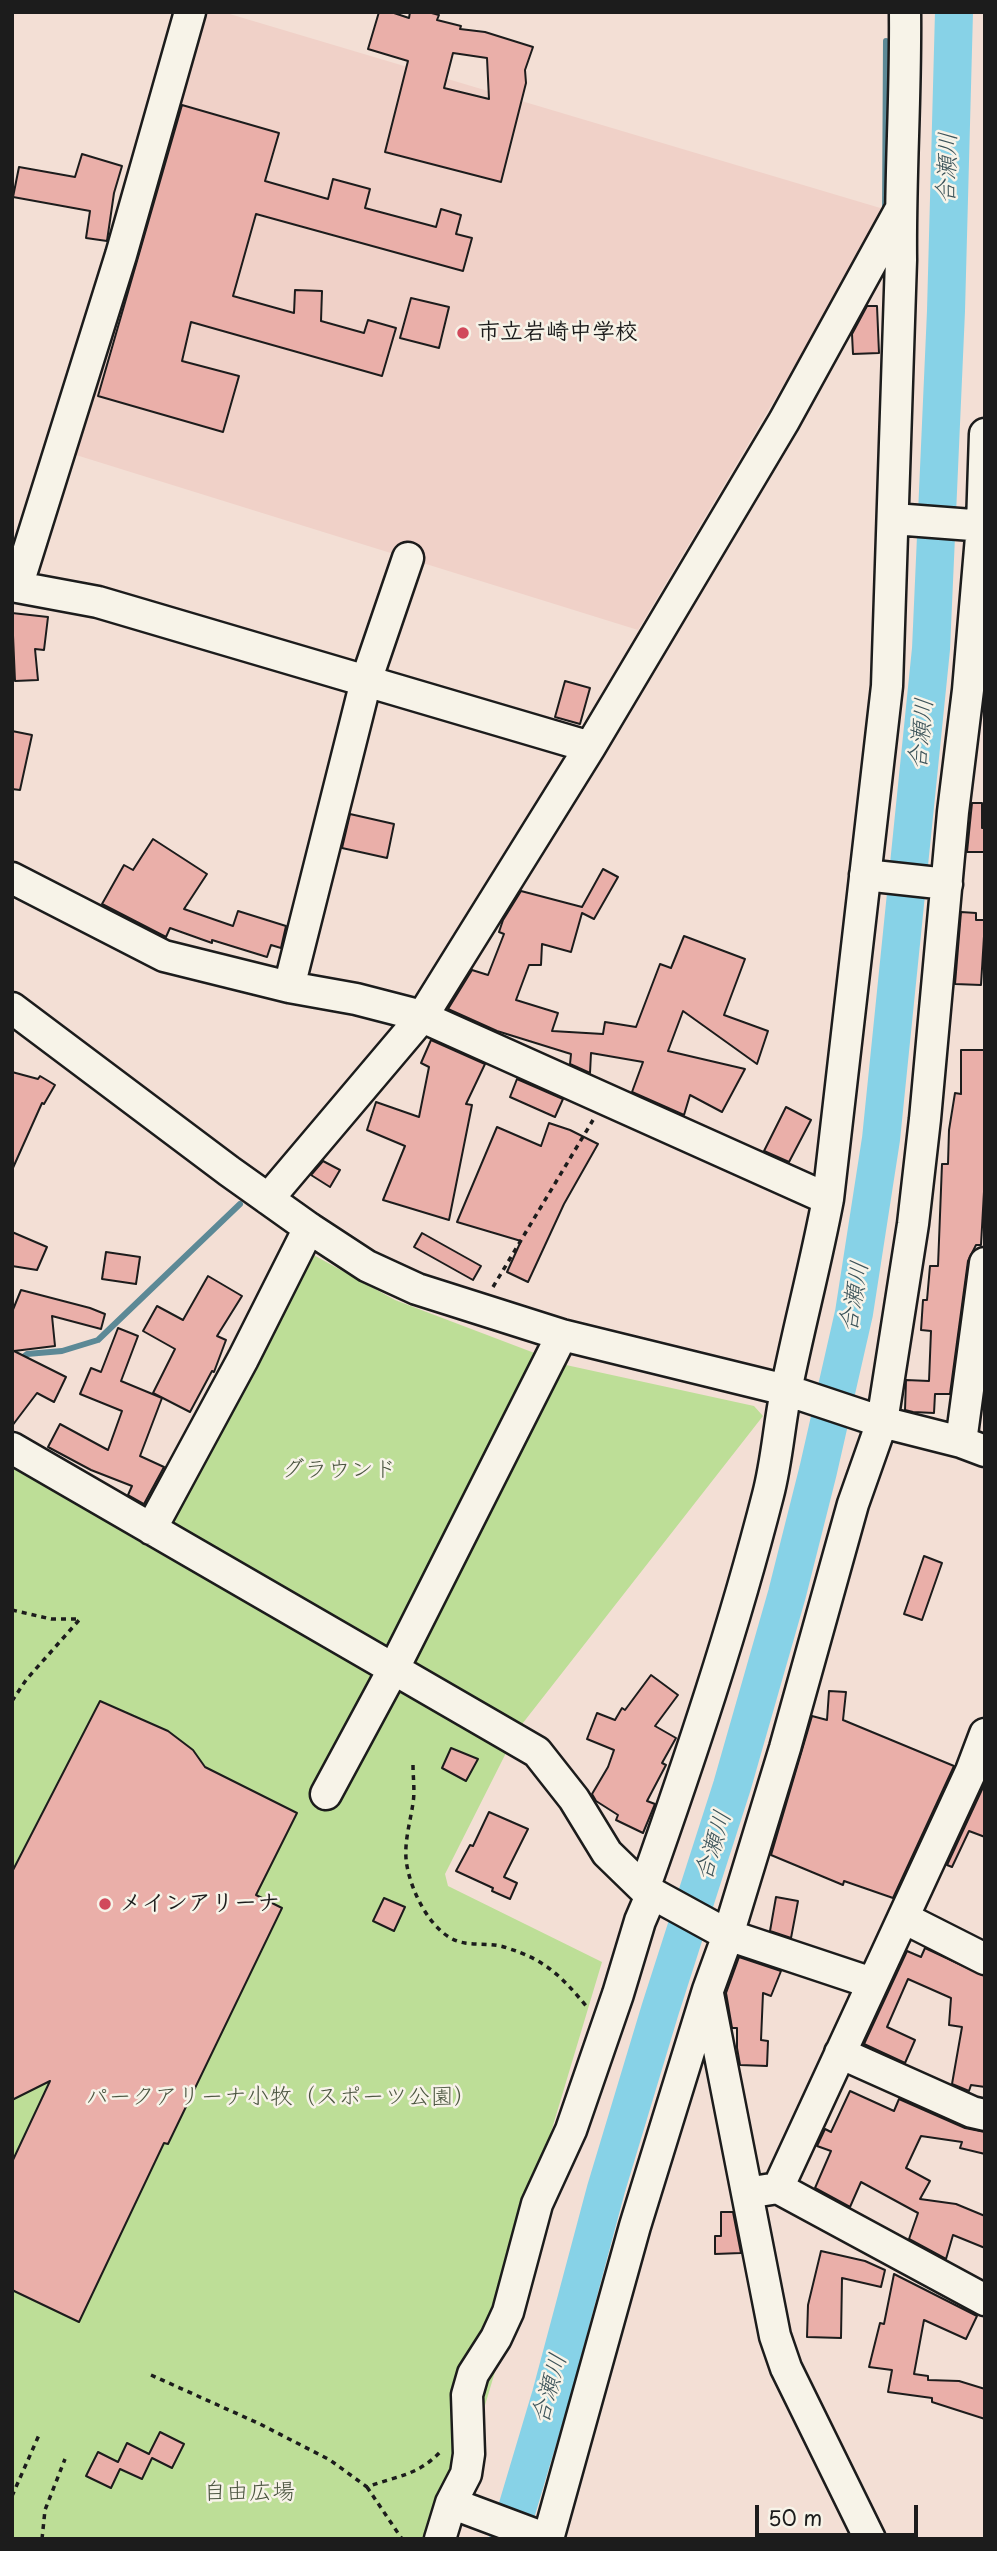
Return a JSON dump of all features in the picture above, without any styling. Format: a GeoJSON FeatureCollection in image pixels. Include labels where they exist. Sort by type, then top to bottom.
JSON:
{"type":"FeatureCollection","features":[{"type":"Feature","properties":{"kind":"street"},"geometry":{"type":"LineString","coordinates":[[190,12],[121,255],[15,586],[98,602],[363,692],[590,747]]}},
{"type":"Feature","properties":{"kind":"street"},"geometry":{"type":"LineString","coordinates":[[440,2539],[451,2503],[466,2474],[469,2455],[467,2395],[473,2374],[496,2338],[508,2312],[537,2204],[571,2130],[618,1994],[746,1577],[769,1491],[786,1390],[815,1269],[828,1199],[887,687],[901,519],[901,209],[906,88],[905,12]]}},
{"type":"Feature","properties":{"kind":"street"},"geometry":{"type":"LineString","coordinates":[[268,1199],[422,1017],[590,747],[784,421],[901,209]]}},
{"type":"Feature","properties":{"kind":"street"},"geometry":{"type":"LineString","coordinates":[[451,2503],[545,2538],[635,2225],[785,1748],[853,1504],[874,1419],[913,1224],[968,690],[985,434]]}},
{"type":"Feature","properties":{"kind":"street"},"geometry":{"type":"LineString","coordinates":[[901,519],[978,525]]}},
{"type":"Feature","properties":{"kind":"street"},"geometry":{"type":"LineString","coordinates":[[289,987],[363,692],[408,558]]}},
{"type":"Feature","properties":{"kind":"street"},"geometry":{"type":"LineString","coordinates":[[865,875],[947,884]]}},
{"type":"Feature","properties":{"kind":"street"},"geometry":{"type":"LineString","coordinates":[[12,878],[163,956],[289,987],[356,999],[422,1017],[828,1199]]}},
{"type":"Feature","properties":{"kind":"street"},"geometry":{"type":"LineString","coordinates":[[12,1008],[309,1228],[367,1266],[417,1289],[562,1335],[786,1390],[874,1419],[973,1446],[985,1263]]}},
{"type":"Feature","properties":{"kind":"street"},"geometry":{"type":"LineString","coordinates":[[151,1528],[243,1359],[309,1228]]}},
{"type":"Feature","properties":{"kind":"street"},"geometry":{"type":"LineString","coordinates":[[326,1794],[394,1668],[562,1335]]}},
{"type":"Feature","properties":{"kind":"street"},"geometry":{"type":"LineString","coordinates":[[12,1448],[537,1752],[575,1799],[607,1853],[648,1891],[728,1935],[872,1983]]}},
{"type":"Feature","properties":{"kind":"street"},"geometry":{"type":"LineString","coordinates":[[778,2188],[872,1983],[978,1776],[985,1734]]}},
{"type":"Feature","properties":{"kind":"street"},"geometry":{"type":"LineString","coordinates":[[904,1918],[985,1959]]}},
{"type":"Feature","properties":{"kind":"street"},"geometry":{"type":"LineString","coordinates":[[708,1990],[775,2336],[786,2368],[870,2539]]}},
{"type":"Feature","properties":{"kind":"street"},"geometry":{"type":"LineString","coordinates":[[840,2053],[972,2112],[985,2115]]}},
{"type":"Feature","properties":{"kind":"street"},"geometry":{"type":"LineString","coordinates":[[748,2193],[778,2188],[985,2300]]}},
{"type":"Feature","properties":{"kind":"path"},"geometry":{"type":"LineString","coordinates":[[479,1310],[606,1099]]}},
{"type":"Feature","properties":{"kind":"path"},"geometry":{"type":"LineString","coordinates":[[12,1610],[51,1619],[80,1619],[26,1680],[12,1701]]}},
{"type":"Feature","properties":{"kind":"path"},"geometry":{"type":"LineString","coordinates":[[413,1765],[414,1800],[407,1835],[407,1865],[415,1891],[431,1922],[446,1937],[462,1943],[505,1947],[534,1958],[563,1977],[588,2008]]}},
{"type":"Feature","properties":{"kind":"path"},"geometry":{"type":"LineString","coordinates":[[151,2375],[260,2424],[330,2460],[367,2487],[402,2539]]}},
{"type":"Feature","properties":{"kind":"path"},"geometry":{"type":"LineString","coordinates":[[12,2496],[39,2435]]}},
{"type":"Feature","properties":{"kind":"path"},"geometry":{"type":"LineString","coordinates":[[367,2487],[394,2477],[412,2474],[430,2463],[446,2446]]}},
{"type":"Feature","properties":{"kind":"path"},"geometry":{"type":"LineString","coordinates":[[42,2539],[45,2510],[65,2459]]}},
{"type":"Feature","properties":{"kind":"shaded area","name":"市立岩崎中学校"},"geometry":{"type":"Polygon","coordinates":[[[202,12],[223,12],[887,210],[638,630],[76,455],[202,12]]]}},
{"type":"Feature","properties":{"kind":"green space","name":"グラウンド"},"geometry":{"type":"Polygon","coordinates":[[[310,1253],[395,1300],[566,1365],[754,1406],[763,1416],[519,1728],[164,1525],[310,1253]]]}},
{"type":"Feature","properties":{"kind":"green space","name":"パークアリーナ小牧（スポーツ公園）"},"geometry":{"type":"Polygon","coordinates":[[[12,1466],[143,1544],[507,1751],[445,1874],[448,1886],[602,1962],[501,2299],[509,2325],[445,2539],[12,2539],[12,1466]]]}},
{"type":"Feature","properties":{"kind":"building"},"geometry":{"type":"Polygon","coordinates":[[[379,12],[391,12],[409,18],[410,12],[428,12],[439,15],[437,20],[461,26],[460,29],[485,32],[533,47],[525,70],[526,83],[501,182],[385,152],[408,61],[368,49],[379,12]],[[453,53],[444,88],[489,99],[487,58],[453,53]]]}},
{"type":"Feature","properties":{"kind":"building"},"geometry":{"type":"Polygon","coordinates":[[[182,105],[279,133],[265,181],[328,199],[333,179],[370,189],[365,208],[436,227],[441,209],[461,215],[456,234],[472,238],[463,271],[256,214],[233,296],[294,313],[295,290],[322,291],[321,321],[364,333],[368,320],[396,328],[382,376],[191,322],[182,361],[239,376],[223,432],[98,396],[182,105]]]}},
{"type":"Feature","properties":{"kind":"building"},"geometry":{"type":"Polygon","coordinates":[[[82,154],[122,166],[114,193],[107,241],[86,238],[90,211],[13,197],[19,167],[75,177],[82,154]]]}},
{"type":"Feature","properties":{"kind":"building"},"geometry":{"type":"Polygon","coordinates":[[[411,298],[449,307],[439,348],[400,338],[411,298]]]}},
{"type":"Feature","properties":{"kind":"building"},"geometry":{"type":"Polygon","coordinates":[[[867,306],[877,306],[879,353],[853,354],[852,334],[867,306]]]}},
{"type":"Feature","properties":{"kind":"building"},"geometry":{"type":"Polygon","coordinates":[[[12,613],[48,617],[44,650],[35,649],[38,680],[15,681],[12,613]]]}},
{"type":"Feature","properties":{"kind":"building"},"geometry":{"type":"Polygon","coordinates":[[[565,681],[590,688],[580,724],[555,717],[565,681]]]}},
{"type":"Feature","properties":{"kind":"building"},"geometry":{"type":"Polygon","coordinates":[[[12,731],[32,735],[20,790],[12,789],[12,731]]]}},
{"type":"Feature","properties":{"kind":"building"},"geometry":{"type":"Polygon","coordinates":[[[972,803],[982,803],[985,852],[967,852],[972,803]]]}},
{"type":"Feature","properties":{"kind":"building"},"geometry":{"type":"Polygon","coordinates":[[[350,814],[394,824],[387,858],[342,848],[350,814]]]}},
{"type":"Feature","properties":{"kind":"building"},"geometry":{"type":"Polygon","coordinates":[[[153,839],[207,874],[184,909],[233,926],[238,911],[286,926],[281,948],[271,945],[267,957],[212,940],[212,943],[170,928],[166,937],[102,904],[124,865],[133,870],[153,839]]]}},
{"type":"Feature","properties":{"kind":"building"},"geometry":{"type":"Polygon","coordinates":[[[603,869],[618,877],[594,919],[582,913],[571,952],[542,944],[541,965],[529,965],[516,1000],[558,1013],[552,1031],[603,1034],[605,1022],[636,1027],[660,964],[671,968],[684,936],[745,959],[724,1015],[768,1031],[757,1064],[683,1011],[668,1051],[745,1069],[722,1112],[690,1095],[684,1115],[632,1092],[643,1062],[591,1053],[590,1073],[570,1064],[571,1054],[497,1031],[448,1009],[472,970],[488,975],[504,934],[499,932],[503,920],[521,891],[582,907],[603,869]]]}},
{"type":"Feature","properties":{"kind":"building"},"geometry":{"type":"Polygon","coordinates":[[[961,912],[976,913],[976,920],[985,920],[981,985],[955,984],[961,912]]]}},
{"type":"Feature","properties":{"kind":"building"},"geometry":{"type":"Polygon","coordinates":[[[431,1040],[485,1064],[466,1104],[472,1105],[449,1220],[383,1200],[405,1146],[367,1130],[376,1102],[419,1117],[429,1067],[421,1063],[431,1040]]]}},
{"type":"Feature","properties":{"kind":"building"},"geometry":{"type":"Polygon","coordinates":[[[961,1050],[985,1050],[985,1174],[981,1245],[976,1245],[968,1261],[950,1394],[935,1394],[934,1413],[913,1412],[905,1410],[906,1380],[929,1381],[931,1331],[921,1330],[923,1300],[927,1300],[930,1266],[938,1266],[942,1164],[948,1164],[949,1130],[955,1093],[961,1094],[961,1050]]]}},
{"type":"Feature","properties":{"kind":"building"},"geometry":{"type":"Polygon","coordinates":[[[12,1072],[38,1079],[40,1076],[55,1085],[44,1104],[42,1103],[12,1170],[12,1072]]]}},
{"type":"Feature","properties":{"kind":"building"},"geometry":{"type":"Polygon","coordinates":[[[517,1079],[563,1099],[555,1117],[510,1097],[517,1079]]]}},
{"type":"Feature","properties":{"kind":"building"},"geometry":{"type":"Polygon","coordinates":[[[786,1107],[811,1120],[789,1162],[764,1151],[786,1107]]]}},
{"type":"Feature","properties":{"kind":"building"},"geometry":{"type":"Polygon","coordinates":[[[549,1123],[598,1144],[564,1204],[528,1282],[507,1272],[521,1241],[457,1222],[497,1127],[541,1146],[549,1123]]]}},
{"type":"Feature","properties":{"kind":"building"},"geometry":{"type":"Polygon","coordinates":[[[323,1161],[340,1170],[330,1187],[311,1175],[323,1161]]]}},
{"type":"Feature","properties":{"kind":"building"},"geometry":{"type":"Polygon","coordinates":[[[12,1232],[47,1247],[37,1270],[12,1266],[12,1232]]]}},
{"type":"Feature","properties":{"kind":"building"},"geometry":{"type":"Polygon","coordinates":[[[422,1233],[481,1266],[473,1280],[414,1247],[422,1233]]]}},
{"type":"Feature","properties":{"kind":"building"},"geometry":{"type":"Polygon","coordinates":[[[106,1252],[140,1257],[136,1284],[102,1279],[106,1252]]]}},
{"type":"Feature","properties":{"kind":"building"},"geometry":{"type":"Polygon","coordinates":[[[208,1276],[242,1296],[217,1336],[226,1340],[214,1372],[212,1371],[190,1412],[153,1393],[175,1349],[143,1331],[157,1306],[183,1320],[208,1276]]]}},
{"type":"Feature","properties":{"kind":"building"},"geometry":{"type":"Polygon","coordinates":[[[21,1290],[105,1314],[101,1329],[52,1316],[55,1346],[14,1351],[66,1377],[54,1402],[37,1393],[12,1426],[12,1312],[21,1290]]]}},
{"type":"Feature","properties":{"kind":"building"},"geometry":{"type":"Polygon","coordinates":[[[118,1328],[138,1336],[121,1381],[162,1398],[140,1456],[164,1467],[144,1504],[128,1495],[132,1486],[91,1470],[48,1447],[60,1424],[108,1450],[122,1411],[80,1394],[91,1368],[101,1372],[118,1328]]]}},
{"type":"Feature","properties":{"kind":"building"},"geometry":{"type":"Polygon","coordinates":[[[924,1556],[942,1563],[922,1620],[904,1614],[924,1556]]]}},
{"type":"Feature","properties":{"kind":"building"},"geometry":{"type":"Polygon","coordinates":[[[651,1675],[678,1695],[655,1726],[676,1738],[662,1763],[666,1765],[647,1801],[655,1804],[643,1833],[616,1820],[618,1815],[596,1801],[592,1794],[608,1767],[614,1750],[587,1739],[597,1713],[615,1720],[651,1675]]]}},
{"type":"Feature","properties":{"kind":"building"},"geometry":{"type":"Polygon","coordinates":[[[829,1691],[846,1692],[843,1720],[954,1766],[893,1898],[844,1881],[843,1885],[771,1855],[812,1716],[827,1720],[829,1691]]]}},
{"type":"Feature","properties":{"kind":"building"},"geometry":{"type":"Polygon","coordinates":[[[100,1701],[168,1731],[193,1750],[205,1767],[297,1813],[256,1895],[282,1908],[168,2144],[164,2143],[79,2322],[12,2290],[12,2162],[50,2081],[12,2100],[12,1872],[100,1701]]]}},
{"type":"Feature","properties":{"kind":"building"},"geometry":{"type":"Polygon","coordinates":[[[451,1748],[478,1759],[466,1781],[442,1768],[451,1748]]]}},
{"type":"Feature","properties":{"kind":"building"},"geometry":{"type":"Polygon","coordinates":[[[985,1783],[985,1837],[969,1831],[952,1867],[947,1865],[985,1783]]]}},
{"type":"Feature","properties":{"kind":"building"},"geometry":{"type":"Polygon","coordinates":[[[489,1812],[528,1829],[504,1877],[517,1883],[510,1899],[456,1871],[470,1845],[473,1846],[489,1812]]]}},
{"type":"Feature","properties":{"kind":"building"},"geometry":{"type":"Polygon","coordinates":[[[776,1897],[798,1901],[791,1938],[770,1931],[776,1897]]]}},
{"type":"Feature","properties":{"kind":"building"},"geometry":{"type":"Polygon","coordinates":[[[384,1898],[405,1907],[394,1931],[373,1921],[384,1898]]]}},
{"type":"Feature","properties":{"kind":"building"},"geometry":{"type":"Polygon","coordinates":[[[925,1948],[985,1976],[985,2087],[971,2085],[969,2091],[952,2084],[962,2027],[949,2025],[951,1998],[908,1979],[887,2027],[915,2040],[905,2063],[864,2044],[907,1951],[921,1957],[925,1948]]]}},
{"type":"Feature","properties":{"kind":"building"},"geometry":{"type":"Polygon","coordinates":[[[739,1957],[781,1971],[771,1996],[763,1993],[761,2040],[768,2041],[767,2066],[740,2065],[737,2028],[732,2028],[726,1993],[739,1957]]]}},
{"type":"Feature","properties":{"kind":"building"},"geometry":{"type":"Polygon","coordinates":[[[850,2091],[894,2111],[899,2099],[965,2128],[985,2132],[985,2154],[960,2148],[962,2142],[921,2136],[906,2168],[930,2181],[920,2199],[956,2204],[985,2216],[985,2248],[953,2235],[946,2259],[909,2239],[918,2213],[861,2182],[850,2207],[815,2188],[831,2151],[817,2146],[825,2129],[831,2132],[850,2091]]]}},
{"type":"Feature","properties":{"kind":"building"},"geometry":{"type":"Polygon","coordinates":[[[721,2212],[733,2212],[741,2253],[715,2254],[715,2236],[721,2236],[721,2212]]]}},
{"type":"Feature","properties":{"kind":"building"},"geometry":{"type":"Polygon","coordinates":[[[821,2251],[865,2261],[885,2270],[881,2287],[842,2278],[841,2338],[807,2337],[808,2305],[821,2251]]]}},
{"type":"Feature","properties":{"kind":"building"},"geometry":{"type":"Polygon","coordinates":[[[894,2274],[977,2316],[966,2339],[924,2320],[914,2374],[928,2376],[928,2380],[959,2381],[985,2389],[985,2419],[932,2402],[932,2398],[888,2392],[892,2370],[869,2367],[880,2323],[884,2324],[894,2274]]]}},
{"type":"Feature","properties":{"kind":"building"},"geometry":{"type":"Polygon","coordinates":[[[160,2432],[184,2444],[172,2468],[152,2458],[142,2479],[120,2469],[111,2488],[86,2476],[98,2452],[118,2462],[127,2443],[149,2454],[160,2432]]]}},
{"type":"Feature","properties":{"kind":"waterway","name":"合瀬川"},"geometry":{"type":"LineString","coordinates":[[508,2539],[551,2395],[606,2189],[732,1786],[787,1594],[854,1313],[881,1139],[931,649],[946,311],[954,12]]}},
{"type":"Feature","properties":{"kind":"waterway"},"geometry":{"type":"LineString","coordinates":[[885,214],[886,41]]}},
{"type":"Feature","properties":{"kind":"waterway"},"geometry":{"type":"LineString","coordinates":[[18,1361],[27,1354],[62,1351],[98,1340],[240,1204]]}},
{"type":"Feature","properties":{"kind":"place","name":"市立岩崎中学校"},"geometry":{"type":"Point","coordinates":[463,333]}},
{"type":"Feature","properties":{"kind":"place","name":"メインアリーナ"},"geometry":{"type":"Point","coordinates":[105,1904]}},
{"type":"Feature","properties":{"kind":"park label","name":"自由広場"},"geometry":{"type":"Point","coordinates":[249,2493]}}]}
